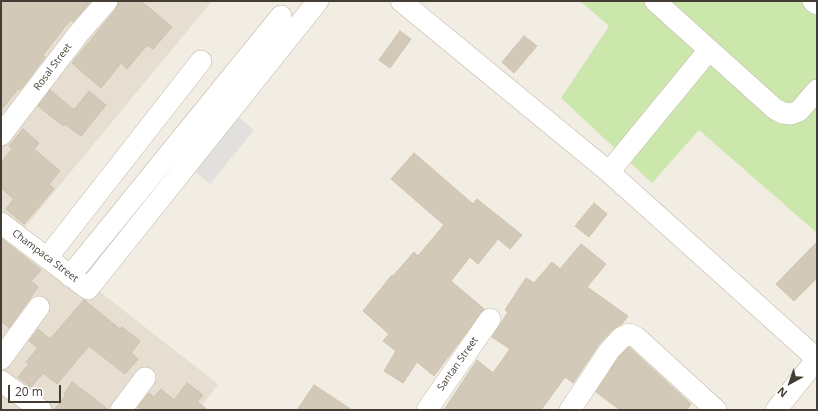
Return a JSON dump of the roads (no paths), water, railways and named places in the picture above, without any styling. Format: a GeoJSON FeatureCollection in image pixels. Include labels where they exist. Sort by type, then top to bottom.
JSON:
{"type":"FeatureCollection","features":[{"type":"Feature","properties":{"kind":"street","name":"Rosal Street"},"geometry":{"type":"LineString","coordinates":[[1,135],[79,33],[107,1]]}},
{"type":"Feature","properties":{"kind":"street"},"geometry":{"type":"LineString","coordinates":[[70,276],[318,1]]}},
{"type":"Feature","properties":{"kind":"street"},"geometry":{"type":"LineString","coordinates":[[401,1],[609,172],[817,359],[776,410]]}},
{"type":"Feature","properties":{"kind":"street"},"geometry":{"type":"LineString","coordinates":[[655,1],[775,109],[791,114],[799,112],[817,90]]}},
{"type":"Feature","properties":{"kind":"street"},"geometry":{"type":"LineString","coordinates":[[813,1],[817,4]]}},
{"type":"Feature","properties":{"kind":"street"},"geometry":{"type":"LineString","coordinates":[[220,108],[281,16]]}},
{"type":"Feature","properties":{"kind":"street"},"geometry":{"type":"LineString","coordinates":[[609,172],[709,50]]}},
{"type":"Feature","properties":{"kind":"street"},"geometry":{"type":"LineString","coordinates":[[47,258],[201,61]]}},
{"type":"Feature","properties":{"kind":"street","name":"Champaca Street"},"geometry":{"type":"LineString","coordinates":[[1,223],[88,289],[220,108]]}},
{"type":"Feature","properties":{"kind":"street"},"geometry":{"type":"LineString","coordinates":[[1,359],[39,307]]}},
{"type":"Feature","properties":{"kind":"street","name":"Santan Street"},"geometry":{"type":"LineString","coordinates":[[427,410],[490,318]]}},
{"type":"Feature","properties":{"kind":"street"},"geometry":{"type":"LineString","coordinates":[[570,410],[609,351],[621,338],[629,334],[636,337],[716,410]]}},
{"type":"Feature","properties":{"kind":"street"},"geometry":{"type":"LineString","coordinates":[[121,410],[145,378]]}},
{"type":"Feature","properties":{"kind":"street"},"geometry":{"type":"LineString","coordinates":[[1,380],[41,410]]}}]}
